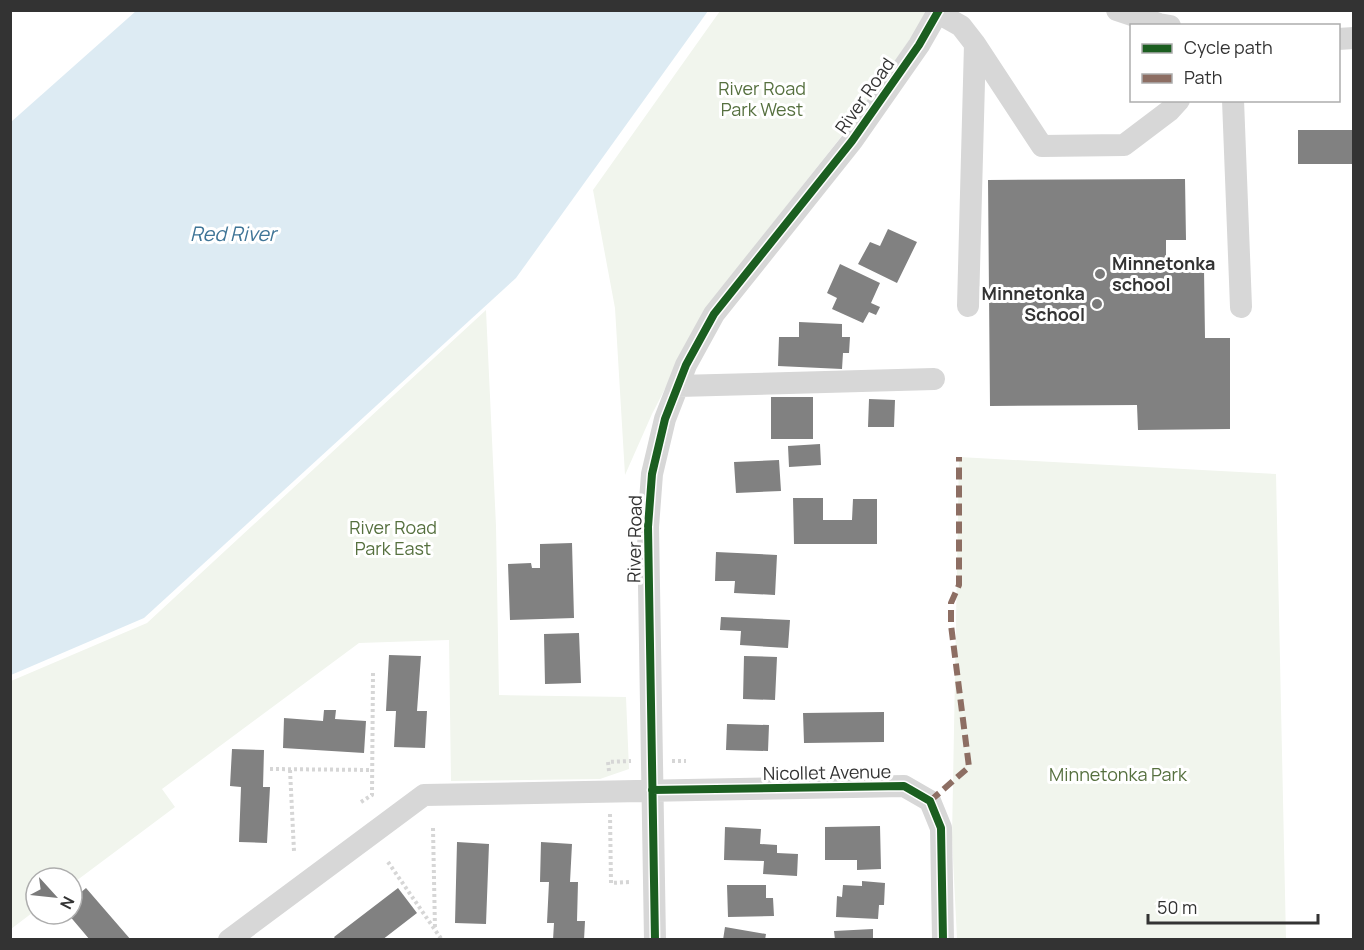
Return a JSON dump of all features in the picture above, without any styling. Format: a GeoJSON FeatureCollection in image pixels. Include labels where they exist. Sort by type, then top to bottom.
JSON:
{"type":"FeatureCollection","features":[{"type":"Feature","properties":{"kind":"street"},"geometry":{"type":"LineString","coordinates":[[1117,10],[1159,24]]}},
{"type":"Feature","properties":{"kind":"street"},"geometry":{"type":"LineString","coordinates":[[938,12],[961,26],[975,44],[1042,146],[1124,145],[1169,111],[1177,102]]}},
{"type":"Feature","properties":{"kind":"street","name":"River Road"},"geometry":{"type":"LineString","coordinates":[[655,939],[648,527],[652,474],[665,419],[686,365],[714,314],[852,141],[919,45],[938,12]]}},
{"type":"Feature","properties":{"kind":"street"},"geometry":{"type":"LineString","coordinates":[[968,306],[975,44]]}},
{"type":"Feature","properties":{"kind":"street"},"geometry":{"type":"LineString","coordinates":[[1233,102],[1241,307]]}},
{"type":"Feature","properties":{"kind":"street"},"geometry":{"type":"LineString","coordinates":[[678,386],[934,379]]}},
{"type":"Feature","properties":{"kind":"street","name":"Nicollet Avenue"},"geometry":{"type":"LineString","coordinates":[[229,939],[424,795],[904,786],[930,801],[941,828],[943,939]]}},
{"type":"Feature","properties":{"kind":"path"},"geometry":{"type":"LineString","coordinates":[[361,802],[372,795],[373,673]]}},
{"type":"Feature","properties":{"kind":"path"},"geometry":{"type":"LineString","coordinates":[[630,882],[611,883],[608,762],[632,761]]}},
{"type":"Feature","properties":{"kind":"path"},"geometry":{"type":"LineString","coordinates":[[270,770],[372,770]]}},
{"type":"Feature","properties":{"kind":"path"},"geometry":{"type":"LineString","coordinates":[[290,770],[294,851]]}},
{"type":"Feature","properties":{"kind":"path"},"geometry":{"type":"LineString","coordinates":[[433,828],[435,929]]}},
{"type":"Feature","properties":{"kind":"path"},"geometry":{"type":"LineString","coordinates":[[388,862],[442,939]]}},
{"type":"Feature","properties":{"kind":"green space","name":"River Road Park West"},"geometry":{"type":"Polygon","coordinates":[[[720,11],[927,11],[852,123],[708,305],[652,414],[625,475],[615,308],[593,190],[720,11]]]}},
{"type":"Feature","properties":{"kind":"green space","name":"River Road Park East"},"geometry":{"type":"Polygon","coordinates":[[[486,310],[496,526],[499,695],[626,697],[629,769],[600,779],[451,781],[449,640],[359,643],[162,789],[175,807],[84,875],[84,866],[24,866],[24,919],[11,929],[11,681],[147,623],[486,310]]]}},
{"type":"Feature","properties":{"kind":"green space","name":"Minnetonka Park"},"geometry":{"type":"Polygon","coordinates":[[[959,457],[1276,474],[1286,939],[957,939],[952,838],[959,457]]]}},
{"type":"Feature","properties":{"kind":"water","name":"Red River"},"geometry":{"type":"Polygon","coordinates":[[[136,11],[708,11],[516,278],[144,618],[11,675],[11,122],[136,11]]]}},
{"type":"Feature","properties":{"kind":"building"},"geometry":{"type":"Polygon","coordinates":[[[1298,130],[1354,130],[1354,164],[1298,164],[1298,130]]]}},
{"type":"Feature","properties":{"kind":"building","name":"Minnetonka School"},"geometry":{"type":"Polygon","coordinates":[[[1185,179],[1186,240],[1166,240],[1166,270],[1204,269],[1205,338],[1230,338],[1230,429],[1138,430],[1137,405],[990,406],[988,180],[1185,179]]]}},
{"type":"Feature","properties":{"kind":"building"},"geometry":{"type":"Polygon","coordinates":[[[888,229],[917,242],[897,283],[858,264],[870,242],[880,246],[888,229]]]}},
{"type":"Feature","properties":{"kind":"building"},"geometry":{"type":"Polygon","coordinates":[[[840,264],[880,283],[871,303],[880,307],[876,315],[869,312],[863,323],[832,309],[837,298],[827,293],[840,264]]]}},
{"type":"Feature","properties":{"kind":"building"},"geometry":{"type":"Polygon","coordinates":[[[799,322],[842,324],[842,337],[850,337],[849,353],[843,353],[842,369],[778,366],[779,337],[799,337],[799,322]]]}},
{"type":"Feature","properties":{"kind":"building"},"geometry":{"type":"Polygon","coordinates":[[[771,397],[813,397],[813,439],[771,439],[771,397]]]}},
{"type":"Feature","properties":{"kind":"building"},"geometry":{"type":"Polygon","coordinates":[[[869,399],[895,400],[894,427],[868,427],[869,399]]]}},
{"type":"Feature","properties":{"kind":"building"},"geometry":{"type":"Polygon","coordinates":[[[820,444],[821,465],[789,467],[788,446],[820,444]]]}},
{"type":"Feature","properties":{"kind":"building"},"geometry":{"type":"Polygon","coordinates":[[[779,460],[781,491],[736,493],[734,462],[779,460]]]}},
{"type":"Feature","properties":{"kind":"building"},"geometry":{"type":"Polygon","coordinates":[[[793,498],[823,498],[823,520],[852,520],[853,499],[877,499],[877,544],[794,544],[793,498]]]}},
{"type":"Feature","properties":{"kind":"building"},"geometry":{"type":"Polygon","coordinates":[[[572,543],[574,618],[510,620],[508,564],[531,563],[532,568],[540,568],[540,544],[572,543]]]}},
{"type":"Feature","properties":{"kind":"building"},"geometry":{"type":"Polygon","coordinates":[[[716,552],[777,555],[775,595],[734,593],[735,581],[715,581],[716,552]]]}},
{"type":"Feature","properties":{"kind":"building"},"geometry":{"type":"Polygon","coordinates":[[[721,617],[790,620],[788,648],[740,645],[741,631],[720,630],[721,617]]]}},
{"type":"Feature","properties":{"kind":"building"},"geometry":{"type":"Polygon","coordinates":[[[579,633],[581,683],[545,684],[544,634],[579,633]]]}},
{"type":"Feature","properties":{"kind":"building"},"geometry":{"type":"Polygon","coordinates":[[[389,655],[421,656],[417,711],[427,711],[425,748],[394,747],[396,711],[386,711],[389,655]]]}},
{"type":"Feature","properties":{"kind":"building"},"geometry":{"type":"Polygon","coordinates":[[[744,656],[777,657],[775,700],[743,699],[744,656]]]}},
{"type":"Feature","properties":{"kind":"building"},"geometry":{"type":"Polygon","coordinates":[[[324,710],[336,710],[335,719],[366,721],[364,753],[283,748],[284,718],[323,721],[324,710]]]}},
{"type":"Feature","properties":{"kind":"building"},"geometry":{"type":"Polygon","coordinates":[[[884,712],[884,742],[804,743],[803,713],[884,712]]]}},
{"type":"Feature","properties":{"kind":"building"},"geometry":{"type":"Polygon","coordinates":[[[727,724],[769,725],[768,751],[726,750],[727,724]]]}},
{"type":"Feature","properties":{"kind":"building"},"geometry":{"type":"Polygon","coordinates":[[[232,749],[264,750],[263,787],[270,787],[267,843],[239,842],[241,787],[230,786],[232,749]]]}},
{"type":"Feature","properties":{"kind":"building"},"geometry":{"type":"Polygon","coordinates":[[[880,826],[881,869],[857,870],[857,860],[825,860],[825,827],[880,826]]]}},
{"type":"Feature","properties":{"kind":"building"},"geometry":{"type":"Polygon","coordinates":[[[725,827],[761,829],[760,844],[777,845],[777,853],[798,854],[797,876],[763,874],[764,861],[724,860],[725,827]]]}},
{"type":"Feature","properties":{"kind":"building"},"geometry":{"type":"Polygon","coordinates":[[[457,842],[489,844],[486,924],[455,923],[457,842]]]}},
{"type":"Feature","properties":{"kind":"building"},"geometry":{"type":"Polygon","coordinates":[[[541,842],[572,844],[570,882],[578,882],[577,921],[585,921],[584,940],[553,940],[554,923],[547,923],[549,882],[540,882],[541,842]]]}},
{"type":"Feature","properties":{"kind":"building"},"geometry":{"type":"Polygon","coordinates":[[[862,881],[885,883],[884,905],[879,905],[878,919],[836,917],[837,896],[842,897],[843,885],[862,886],[862,881]]]}},
{"type":"Feature","properties":{"kind":"building"},"geometry":{"type":"Polygon","coordinates":[[[727,885],[766,885],[766,898],[773,898],[774,916],[728,917],[727,885]]]}},
{"type":"Feature","properties":{"kind":"building"},"geometry":{"type":"Polygon","coordinates":[[[86,888],[131,940],[90,940],[78,926],[84,926],[84,890],[86,888]]]}},
{"type":"Feature","properties":{"kind":"building"},"geometry":{"type":"Polygon","coordinates":[[[398,888],[417,913],[382,940],[336,940],[334,937],[398,888]]]}},
{"type":"Feature","properties":{"kind":"building"},"geometry":{"type":"Polygon","coordinates":[[[725,927],[766,934],[765,940],[723,940],[725,927]]]}},
{"type":"Feature","properties":{"kind":"building"},"geometry":{"type":"Polygon","coordinates":[[[873,929],[873,940],[835,940],[834,931],[873,929]]]}},
{"type":"Feature","properties":{"kind":"marked path"},"geometry":{"type":"LineString","coordinates":[[930,801],[969,767],[951,625],[951,603],[959,585],[959,457]]}},
{"type":"Feature","properties":{"kind":"cycle path"},"geometry":{"type":"LineString","coordinates":[[655,940],[648,527],[652,474],[665,419],[686,365],[714,314],[852,141],[919,45],[939,10]]}},
{"type":"Feature","properties":{"kind":"cycle path"},"geometry":{"type":"LineString","coordinates":[[652,790],[904,786],[930,801],[941,828],[943,940]]}},
{"type":"Feature","properties":{"kind":"place","name":"Minnetonka school"},"geometry":{"type":"Point","coordinates":[1100,274]}},
{"type":"Feature","properties":{"kind":"place","name":"Minnetonka School"},"geometry":{"type":"Point","coordinates":[1097,304]}}]}
